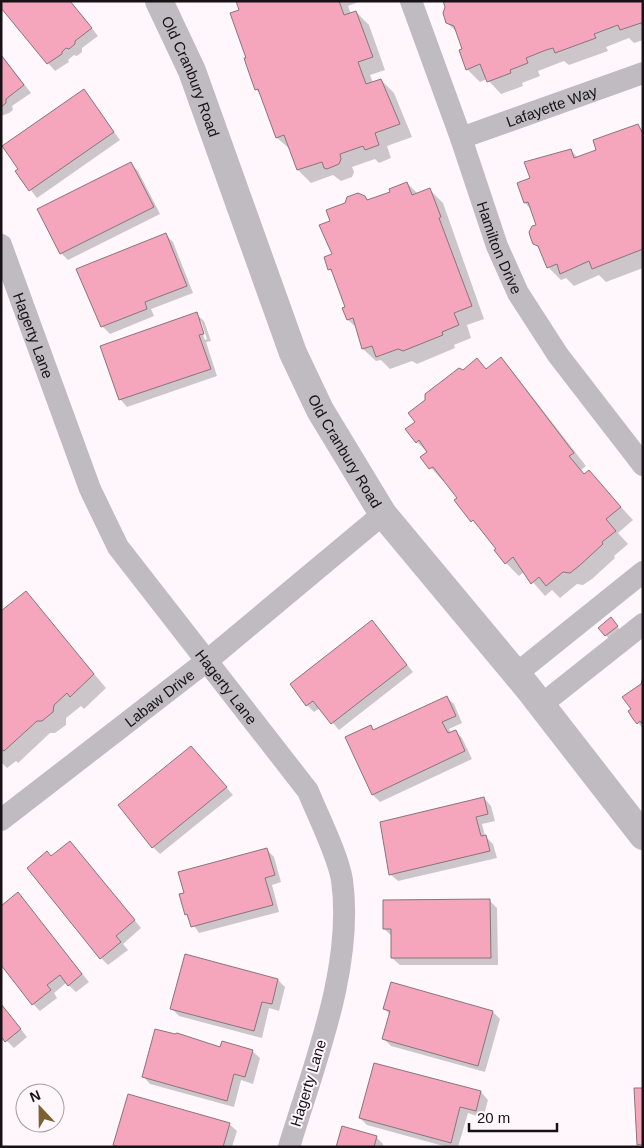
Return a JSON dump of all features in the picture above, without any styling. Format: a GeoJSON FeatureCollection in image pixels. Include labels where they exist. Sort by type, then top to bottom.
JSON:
{"type":"FeatureCollection","features":[{"type":"Feature","properties":{"kind":"street","name":"Old Cranbury Road"},"geometry":{"type":"LineString","coordinates":[[158,1],[192,71],[293,353],[320,410],[383,514],[516,674],[643,836]]}},
{"type":"Feature","properties":{"kind":"street","name":"Hamilton Drive"},"geometry":{"type":"LineString","coordinates":[[411,1],[461,138],[497,246],[518,293],[558,355],[643,465]]}},
{"type":"Feature","properties":{"kind":"street","name":"Lafayette Way"},"geometry":{"type":"LineString","coordinates":[[461,138],[643,73]]}},
{"type":"Feature","properties":{"kind":"street","name":"Hagerty Lane"},"geometry":{"type":"LineString","coordinates":[[1,245],[90,490],[118,547],[208,660],[308,792],[342,879],[343,940],[333,1002],[289,1147]]}},
{"type":"Feature","properties":{"kind":"street","name":"Labaw Drive"},"geometry":{"type":"LineString","coordinates":[[1,820],[208,660],[383,514]]}},
{"type":"Feature","properties":{"kind":"street"},"geometry":{"type":"LineString","coordinates":[[516,674],[643,572]]}},
{"type":"Feature","properties":{"kind":"street"},"geometry":{"type":"LineString","coordinates":[[541,705],[643,624]]}},
{"type":"Feature","properties":{"kind":"building"},"geometry":{"type":"Polygon","coordinates":[[[1,1],[70,1],[92,28],[75,41],[75,44],[69,49],[66,48],[62,54],[47,64],[1,8],[1,1]]]}},
{"type":"Feature","properties":{"kind":"building"},"geometry":{"type":"Polygon","coordinates":[[[236,1],[339,1],[344,15],[356,11],[373,57],[358,62],[366,84],[381,79],[400,124],[375,133],[379,145],[365,150],[363,146],[340,154],[339,164],[327,169],[324,168],[322,162],[297,170],[284,135],[276,138],[258,89],[255,90],[230,13],[239,10],[236,1]]]}},
{"type":"Feature","properties":{"kind":"building"},"geometry":{"type":"Polygon","coordinates":[[[443,1],[643,1],[643,26],[641,23],[620,30],[618,25],[594,34],[596,38],[555,53],[553,48],[546,50],[526,58],[528,63],[510,70],[511,73],[487,82],[480,64],[466,70],[459,50],[462,49],[454,26],[446,23],[443,13],[445,7],[443,1]]]}},
{"type":"Feature","properties":{"kind":"building"},"geometry":{"type":"Polygon","coordinates":[[[1,55],[24,85],[6,99],[6,103],[1,107],[1,55]]]}},
{"type":"Feature","properties":{"kind":"building"},"geometry":{"type":"Polygon","coordinates":[[[84,89],[114,132],[29,191],[15,171],[18,169],[2,146],[84,89]]]}},
{"type":"Feature","properties":{"kind":"building"},"geometry":{"type":"Polygon","coordinates":[[[638,124],[643,134],[643,249],[592,269],[589,261],[560,274],[557,264],[547,268],[538,246],[533,244],[530,236],[529,232],[532,226],[536,225],[528,202],[524,203],[517,183],[530,178],[524,162],[571,149],[574,158],[596,150],[593,140],[638,124]]]}},
{"type":"Feature","properties":{"kind":"building"},"geometry":{"type":"Polygon","coordinates":[[[131,162],[154,207],[60,254],[37,209],[131,162]]]}},
{"type":"Feature","properties":{"kind":"building"},"geometry":{"type":"Polygon","coordinates":[[[407,182],[412,195],[430,188],[441,217],[439,218],[472,306],[454,313],[459,325],[442,332],[443,335],[403,351],[398,349],[376,357],[372,346],[362,349],[353,318],[347,320],[342,308],[345,307],[331,269],[328,270],[324,257],[332,254],[319,225],[330,221],[326,210],[345,203],[347,197],[358,193],[365,196],[367,200],[390,192],[389,189],[407,182]]]}},
{"type":"Feature","properties":{"kind":"building"},"geometry":{"type":"Polygon","coordinates":[[[166,233],[187,286],[145,302],[147,309],[101,327],[76,269],[166,233]]]}},
{"type":"Feature","properties":{"kind":"building"},"geometry":{"type":"Polygon","coordinates":[[[197,312],[204,334],[199,335],[211,369],[119,400],[100,346],[197,312]]]}},
{"type":"Feature","properties":{"kind":"building"},"geometry":{"type":"Polygon","coordinates":[[[501,357],[574,453],[569,456],[584,474],[589,470],[621,507],[606,519],[616,531],[602,542],[603,544],[579,566],[570,573],[563,572],[546,586],[539,577],[531,584],[513,557],[505,564],[494,550],[496,549],[473,520],[471,522],[454,500],[457,498],[433,467],[429,469],[420,457],[427,452],[419,440],[416,443],[405,429],[415,422],[408,413],[425,400],[425,394],[459,368],[463,370],[477,358],[486,369],[501,357]]]}},
{"type":"Feature","properties":{"kind":"building"},"geometry":{"type":"Polygon","coordinates":[[[26,591],[94,674],[70,697],[67,693],[54,705],[53,712],[42,721],[37,721],[4,751],[1,749],[1,611],[26,591]]]}},
{"type":"Feature","properties":{"kind":"building"},"geometry":{"type":"Polygon","coordinates":[[[611,617],[618,626],[605,636],[598,628],[611,617]]]}},
{"type":"Feature","properties":{"kind":"building"},"geometry":{"type":"Polygon","coordinates":[[[372,620],[407,665],[331,724],[313,701],[306,706],[290,684],[372,620]]]}},
{"type":"Feature","properties":{"kind":"building"},"geometry":{"type":"Polygon","coordinates":[[[643,677],[643,725],[640,721],[637,724],[633,719],[628,711],[631,709],[622,697],[641,684],[643,677]]]}},
{"type":"Feature","properties":{"kind":"building"},"geometry":{"type":"Polygon","coordinates":[[[447,696],[456,716],[442,722],[448,733],[456,730],[465,751],[372,795],[345,737],[371,725],[373,730],[447,696]]]}},
{"type":"Feature","properties":{"kind":"building"},"geometry":{"type":"Polygon","coordinates":[[[191,746],[227,787],[152,848],[118,805],[191,746]]]}},
{"type":"Feature","properties":{"kind":"building"},"geometry":{"type":"Polygon","coordinates":[[[484,797],[488,814],[476,817],[481,836],[486,835],[490,851],[389,875],[380,822],[484,797]]]}},
{"type":"Feature","properties":{"kind":"building"},"geometry":{"type":"Polygon","coordinates":[[[70,841],[135,920],[116,936],[121,942],[100,959],[27,868],[47,851],[51,856],[70,841]]]}},
{"type":"Feature","properties":{"kind":"building"},"geometry":{"type":"Polygon","coordinates":[[[267,848],[275,875],[265,878],[273,905],[191,927],[187,914],[185,915],[179,894],[184,893],[178,872],[267,848]]]}},
{"type":"Feature","properties":{"kind":"building"},"geometry":{"type":"Polygon","coordinates":[[[18,892],[82,974],[68,986],[60,975],[47,985],[51,990],[32,1005],[1,965],[1,906],[18,892]]]}},
{"type":"Feature","properties":{"kind":"building"},"geometry":{"type":"Polygon","coordinates":[[[490,899],[491,958],[391,958],[391,929],[383,929],[383,900],[490,899]]]}},
{"type":"Feature","properties":{"kind":"building"},"geometry":{"type":"Polygon","coordinates":[[[185,954],[278,979],[272,1004],[262,1002],[254,1031],[170,1009],[185,954]]]}},
{"type":"Feature","properties":{"kind":"building"},"geometry":{"type":"Polygon","coordinates":[[[391,982],[493,1011],[478,1066],[382,1039],[390,1011],[383,1009],[391,982]]]}},
{"type":"Feature","properties":{"kind":"building"},"geometry":{"type":"Polygon","coordinates":[[[1,1004],[21,1029],[5,1042],[1,1036],[1,1004]]]}},
{"type":"Feature","properties":{"kind":"building"},"geometry":{"type":"Polygon","coordinates":[[[155,1029],[177,1033],[220,1047],[222,1041],[253,1050],[245,1077],[234,1074],[227,1101],[142,1077],[155,1029]]]}},
{"type":"Feature","properties":{"kind":"building"},"geometry":{"type":"Polygon","coordinates":[[[374,1063],[481,1091],[476,1111],[460,1107],[451,1143],[359,1118],[374,1063]]]}},
{"type":"Feature","properties":{"kind":"building"},"geometry":{"type":"Polygon","coordinates":[[[634,1088],[643,1088],[643,1144],[637,1145],[634,1088]]]}},
{"type":"Feature","properties":{"kind":"building"},"geometry":{"type":"Polygon","coordinates":[[[128,1094],[230,1123],[223,1147],[120,1147],[113,1145],[128,1094]]]}},
{"type":"Feature","properties":{"kind":"building"},"geometry":{"type":"Polygon","coordinates":[[[342,1126],[377,1136],[374,1147],[336,1147],[342,1126]]]}}]}
